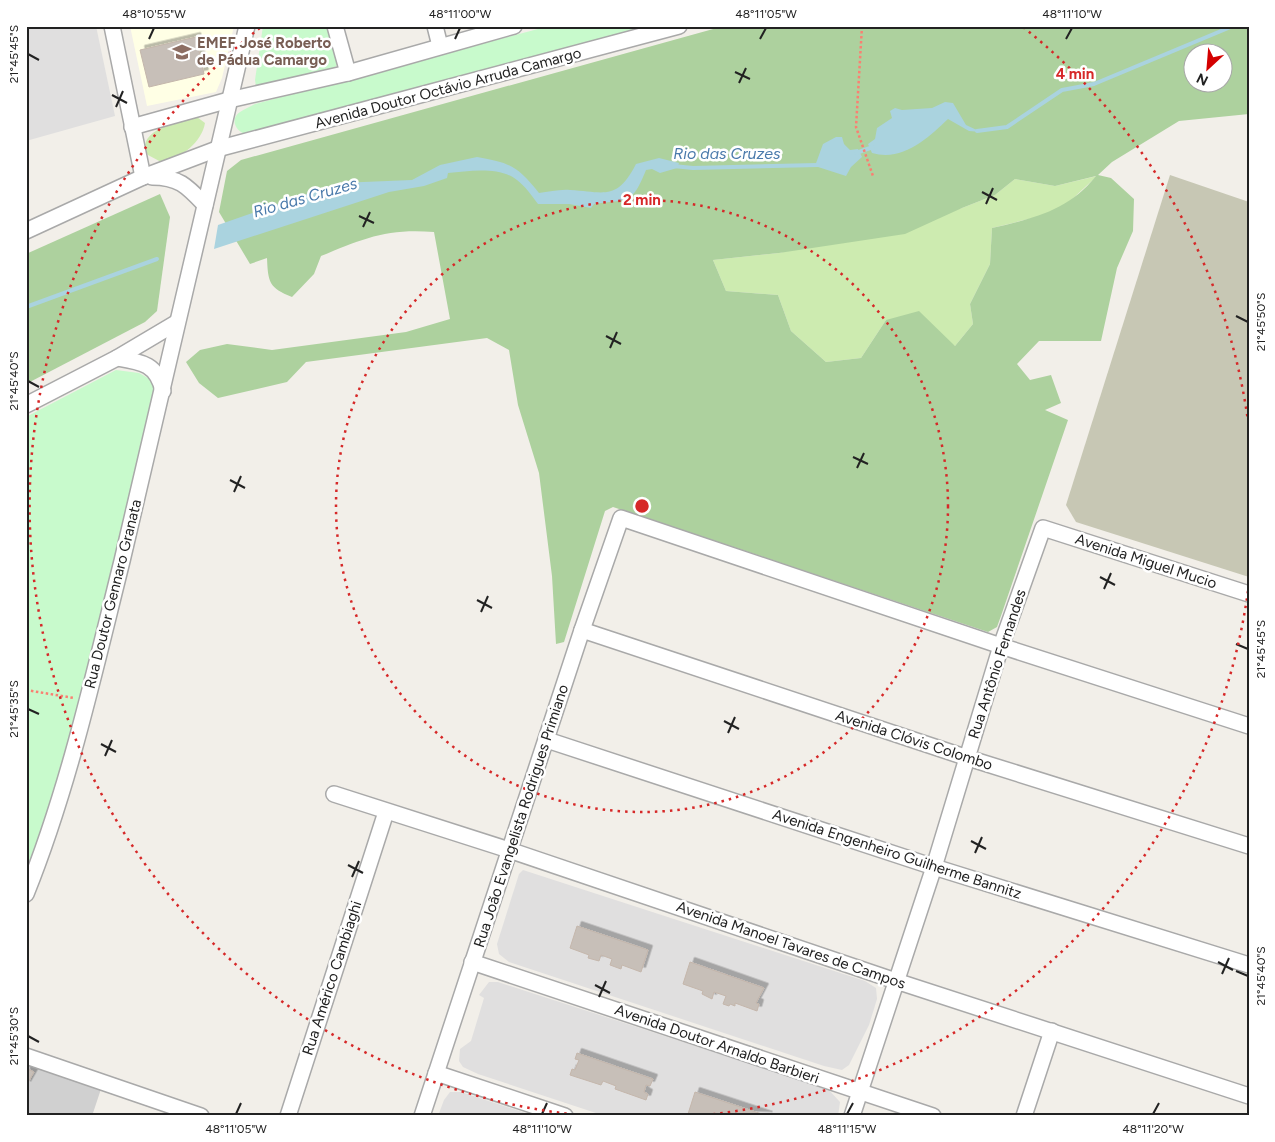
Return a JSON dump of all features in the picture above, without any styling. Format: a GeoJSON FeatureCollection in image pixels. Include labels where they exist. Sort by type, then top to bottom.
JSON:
{"type":"FeatureCollection","features":[{"type":"Feature","properties":{"kind":"street"},"geometry":{"type":"LineString","coordinates":[[112,26],[143,177],[170,177],[182,183],[204,209]]}},
{"type":"Feature","properties":{"kind":"street"},"geometry":{"type":"LineString","coordinates":[[204,209],[246,26]]}},
{"type":"Feature","properties":{"kind":"street"},"geometry":{"type":"LineString","coordinates":[[335,26],[348,73]]}},
{"type":"Feature","properties":{"kind":"street"},"geometry":{"type":"LineString","coordinates":[[435,26],[440,46]]}},
{"type":"Feature","properties":{"kind":"street"},"geometry":{"type":"LineString","coordinates":[[132,126],[229,100],[348,73],[514,26]]}},
{"type":"Feature","properties":{"kind":"street","name":"Avenida Doutor Octávio Arruda Camargo"},"geometry":{"type":"LineString","coordinates":[[26,231],[143,177],[217,149],[679,26]]}},
{"type":"Feature","properties":{"kind":"street","name":"Rua Doutor Gennaro Granata"},"geometry":{"type":"LineString","coordinates":[[26,894],[44,850],[88,701],[163,391],[176,323],[204,209]]}},
{"type":"Feature","properties":{"kind":"street"},"geometry":{"type":"LineString","coordinates":[[26,405],[117,358],[176,323]]}},
{"type":"Feature","properties":{"kind":"street"},"geometry":{"type":"LineString","coordinates":[[117,358],[136,361],[154,370],[160,379],[163,391]]}},
{"type":"Feature","properties":{"kind":"street","name":"Rua João Evangelista Rodrigues Primiano"},"geometry":{"type":"LineString","coordinates":[[422,1116],[582,630],[621,518],[1001,646]]}},
{"type":"Feature","properties":{"kind":"street","name":"Rua Antônio Fernandes"},"geometry":{"type":"LineString","coordinates":[[852,1116],[934,867],[1001,646],[1043,528]]}},
{"type":"Feature","properties":{"kind":"street","name":"Avenida Miguel Mucio"},"geometry":{"type":"LineString","coordinates":[[1043,528],[1249,594]]}},
{"type":"Feature","properties":{"kind":"street","name":"Avenida Clóvis Colombo"},"geometry":{"type":"LineString","coordinates":[[582,630],[968,758],[1249,846]]}},
{"type":"Feature","properties":{"kind":"street"},"geometry":{"type":"LineString","coordinates":[[1001,646],[1249,726]]}},
{"type":"Feature","properties":{"kind":"street","name":"Avenida Engenheiro Guilherme Bannitz"},"geometry":{"type":"LineString","coordinates":[[547,740],[934,867],[1249,965]]}},
{"type":"Feature","properties":{"kind":"street","name":"Avenida Manoel Tavares de Campos"},"geometry":{"type":"LineString","coordinates":[[334,794],[509,850],[896,981],[1249,1096]]}},
{"type":"Feature","properties":{"kind":"street","name":"Rua Américo Cambiaghi"},"geometry":{"type":"LineString","coordinates":[[288,1116],[386,812]]}},
{"type":"Feature","properties":{"kind":"street","name":"Avenida Doutor Arnaldo Barbieri"},"geometry":{"type":"LineString","coordinates":[[472,962],[933,1116]]}},
{"type":"Feature","properties":{"kind":"street"},"geometry":{"type":"LineString","coordinates":[[1024,1116],[1052,1031]]}},
{"type":"Feature","properties":{"kind":"street"},"geometry":{"type":"LineString","coordinates":[[26,1056],[201,1116]]}},
{"type":"Feature","properties":{"kind":"street"},"geometry":{"type":"LineString","coordinates":[[436,1073],[565,1116]]}},
{"type":"Feature","properties":{"kind":"path"},"geometry":{"type":"LineString","coordinates":[[862,26],[856,100],[856,127],[872,176]]}},
{"type":"Feature","properties":{"kind":"path"},"geometry":{"type":"LineString","coordinates":[[26,690],[88,701]]}},
{"type":"Feature","properties":{"kind":"path"},"geometry":{"type":"LineString","coordinates":[[26,818],[26,853]]}},
{"type":"Feature","properties":{"kind":"shaded area"},"geometry":{"type":"Polygon","coordinates":[[[26,26],[96,26],[115,116],[26,141],[26,26]]]}},
{"type":"Feature","properties":{"kind":"shaded area","name":"EMEF José Roberto de Pádua Camargo"},"geometry":{"type":"Polygon","coordinates":[[[130,26],[234,26],[222,78],[216,92],[147,106],[130,26]]]}},
{"type":"Feature","properties":{"kind":"shaded area"},"geometry":{"type":"Polygon","coordinates":[[[1170,175],[1249,202],[1249,577],[1076,522],[1066,505],[1170,175]]]}},
{"type":"Feature","properties":{"kind":"shaded area"},"geometry":{"type":"Polygon","coordinates":[[[523,870],[865,981],[876,988],[877,999],[869,1025],[849,1065],[842,1070],[824,1066],[509,962],[499,954],[497,944],[519,874],[523,870]]]}},
{"type":"Feature","properties":{"kind":"shaded area"},"geometry":{"type":"Polygon","coordinates":[[[489,982],[498,982],[828,1089],[840,1102],[838,1116],[605,1116],[478,1074],[463,1067],[459,1061],[460,1049],[471,1041],[484,998],[479,995],[489,982]]]}},
{"type":"Feature","properties":{"kind":"shaded area"},"geometry":{"type":"Polygon","coordinates":[[[26,1063],[101,1089],[92,1116],[26,1116],[26,1063]]]}},
{"type":"Feature","properties":{"kind":"shaded area"},"geometry":{"type":"Polygon","coordinates":[[[450,1092],[461,1092],[535,1116],[438,1116],[444,1100],[450,1092]]]}},
{"type":"Feature","properties":{"kind":"green space"},"geometry":{"type":"Polygon","coordinates":[[[263,26],[329,26],[337,65],[334,68],[262,89],[256,86],[255,80],[263,26]]]}},
{"type":"Feature","properties":{"kind":"green space"},"geometry":{"type":"Polygon","coordinates":[[[549,26],[657,26],[248,135],[240,132],[235,125],[237,115],[255,104],[549,26]]]}},
{"type":"Feature","properties":{"kind":"green space"},"geometry":{"type":"Polygon","coordinates":[[[724,26],[1249,26],[1249,114],[1179,121],[1112,162],[1098,175],[1111,178],[1134,199],[1133,231],[1117,268],[1101,341],[1039,341],[1017,364],[1030,380],[1051,375],[1061,403],[1045,410],[1068,420],[997,627],[988,632],[613,507],[605,511],[564,642],[556,644],[552,576],[539,473],[518,405],[509,350],[487,338],[306,362],[287,382],[218,398],[199,383],[186,362],[200,350],[227,344],[272,350],[406,332],[450,319],[434,232],[388,233],[362,240],[321,256],[314,274],[292,297],[284,294],[274,287],[269,279],[267,258],[250,264],[219,212],[227,171],[241,160],[724,26]],[[1096,176],[1055,186],[1015,179],[995,195],[905,234],[779,253],[713,260],[726,291],[778,295],[791,331],[826,362],[861,358],[886,320],[919,311],[955,346],[973,324],[970,304],[990,264],[992,228],[1022,221],[1049,211],[1062,205],[1085,188],[1096,176]]]}},
{"type":"Feature","properties":{"kind":"green space"},"geometry":{"type":"Polygon","coordinates":[[[197,117],[205,123],[200,137],[190,148],[170,161],[163,163],[148,155],[145,146],[153,133],[171,124],[197,117]]]}},
{"type":"Feature","properties":{"kind":"green space"},"geometry":{"type":"Polygon","coordinates":[[[1097,176],[1067,204],[1041,216],[992,228],[990,264],[970,304],[973,324],[955,346],[886,320],[861,358],[826,362],[791,331],[778,295],[726,291],[713,260],[779,253],[962,208],[995,195],[1015,179],[1055,186],[1097,176]]]}},
{"type":"Feature","properties":{"kind":"green space"},"geometry":{"type":"Polygon","coordinates":[[[160,194],[170,217],[157,311],[145,322],[26,384],[26,254],[160,194]]]}},
{"type":"Feature","properties":{"kind":"green space"},"geometry":{"type":"Polygon","coordinates":[[[116,370],[139,373],[155,382],[81,719],[26,884],[26,417],[116,370]]]}},
{"type":"Feature","properties":{"kind":"water"},"geometry":{"type":"Polygon","coordinates":[[[945,102],[953,103],[966,125],[981,132],[969,131],[948,119],[932,134],[904,151],[883,155],[872,153],[868,144],[875,139],[877,128],[892,118],[890,111],[895,108],[902,110],[932,108],[945,102]]]}},
{"type":"Feature","properties":{"kind":"water"},"geometry":{"type":"Polygon","coordinates":[[[836,137],[842,137],[844,144],[850,150],[858,149],[862,157],[851,167],[846,176],[815,166],[823,144],[836,137]]]}},
{"type":"Feature","properties":{"kind":"water"},"geometry":{"type":"Polygon","coordinates":[[[477,157],[498,161],[519,171],[539,193],[558,190],[609,192],[623,184],[636,164],[659,158],[679,163],[677,168],[660,173],[652,169],[646,170],[637,189],[628,198],[594,204],[591,208],[569,204],[538,204],[520,182],[502,173],[493,171],[465,171],[448,173],[447,178],[424,186],[389,192],[214,249],[218,225],[339,183],[412,180],[440,165],[477,157]]]}},
{"type":"Feature","properties":{"kind":"building"},"geometry":{"type":"Polygon","coordinates":[[[196,37],[204,74],[149,87],[140,50],[196,37]]]}},
{"type":"Feature","properties":{"kind":"building"},"geometry":{"type":"Polygon","coordinates":[[[577,926],[648,950],[641,972],[622,965],[621,969],[610,965],[612,959],[601,955],[599,961],[588,958],[589,955],[570,948],[577,926]]]}},
{"type":"Feature","properties":{"kind":"building"},"geometry":{"type":"Polygon","coordinates":[[[690,962],[764,988],[756,1003],[759,1004],[757,1011],[735,1003],[735,1006],[723,1004],[726,996],[714,992],[712,999],[702,994],[703,991],[683,984],[690,962]]]}},
{"type":"Feature","properties":{"kind":"building"},"geometry":{"type":"Polygon","coordinates":[[[577,1053],[653,1079],[650,1086],[646,1085],[644,1092],[648,1094],[646,1100],[615,1089],[616,1086],[603,1081],[601,1085],[570,1075],[572,1069],[575,1070],[579,1060],[575,1059],[577,1053]]]}},
{"type":"Feature","properties":{"kind":"building"},"geometry":{"type":"Polygon","coordinates":[[[26,1068],[34,1072],[26,1086],[26,1068]]]}},
{"type":"Feature","properties":{"kind":"building"},"geometry":{"type":"Polygon","coordinates":[[[695,1092],[768,1116],[688,1114],[695,1092]]]}},
{"type":"Feature","properties":{"kind":"waterway","name":"Rio das Cruzes"},"geometry":{"type":"LineString","coordinates":[[977,131],[1007,127],[1062,90],[1094,84],[1233,26]]}},
{"type":"Feature","properties":{"kind":"waterway","name":"Rio das Cruzes"},"geometry":{"type":"LineString","coordinates":[[856,153],[873,147]]}},
{"type":"Feature","properties":{"kind":"waterway","name":"Rio das Cruzes"},"geometry":{"type":"LineString","coordinates":[[673,166],[693,168],[818,165]]}},
{"type":"Feature","properties":{"kind":"waterway","name":"Rio das Cruzes"},"geometry":{"type":"LineString","coordinates":[[26,307],[157,259]]}},
{"type":"Feature","properties":{"kind":"place","name":"EMEF José Roberto de Pádua Camargo"},"geometry":{"type":"Point","coordinates":[182,52]}}]}
